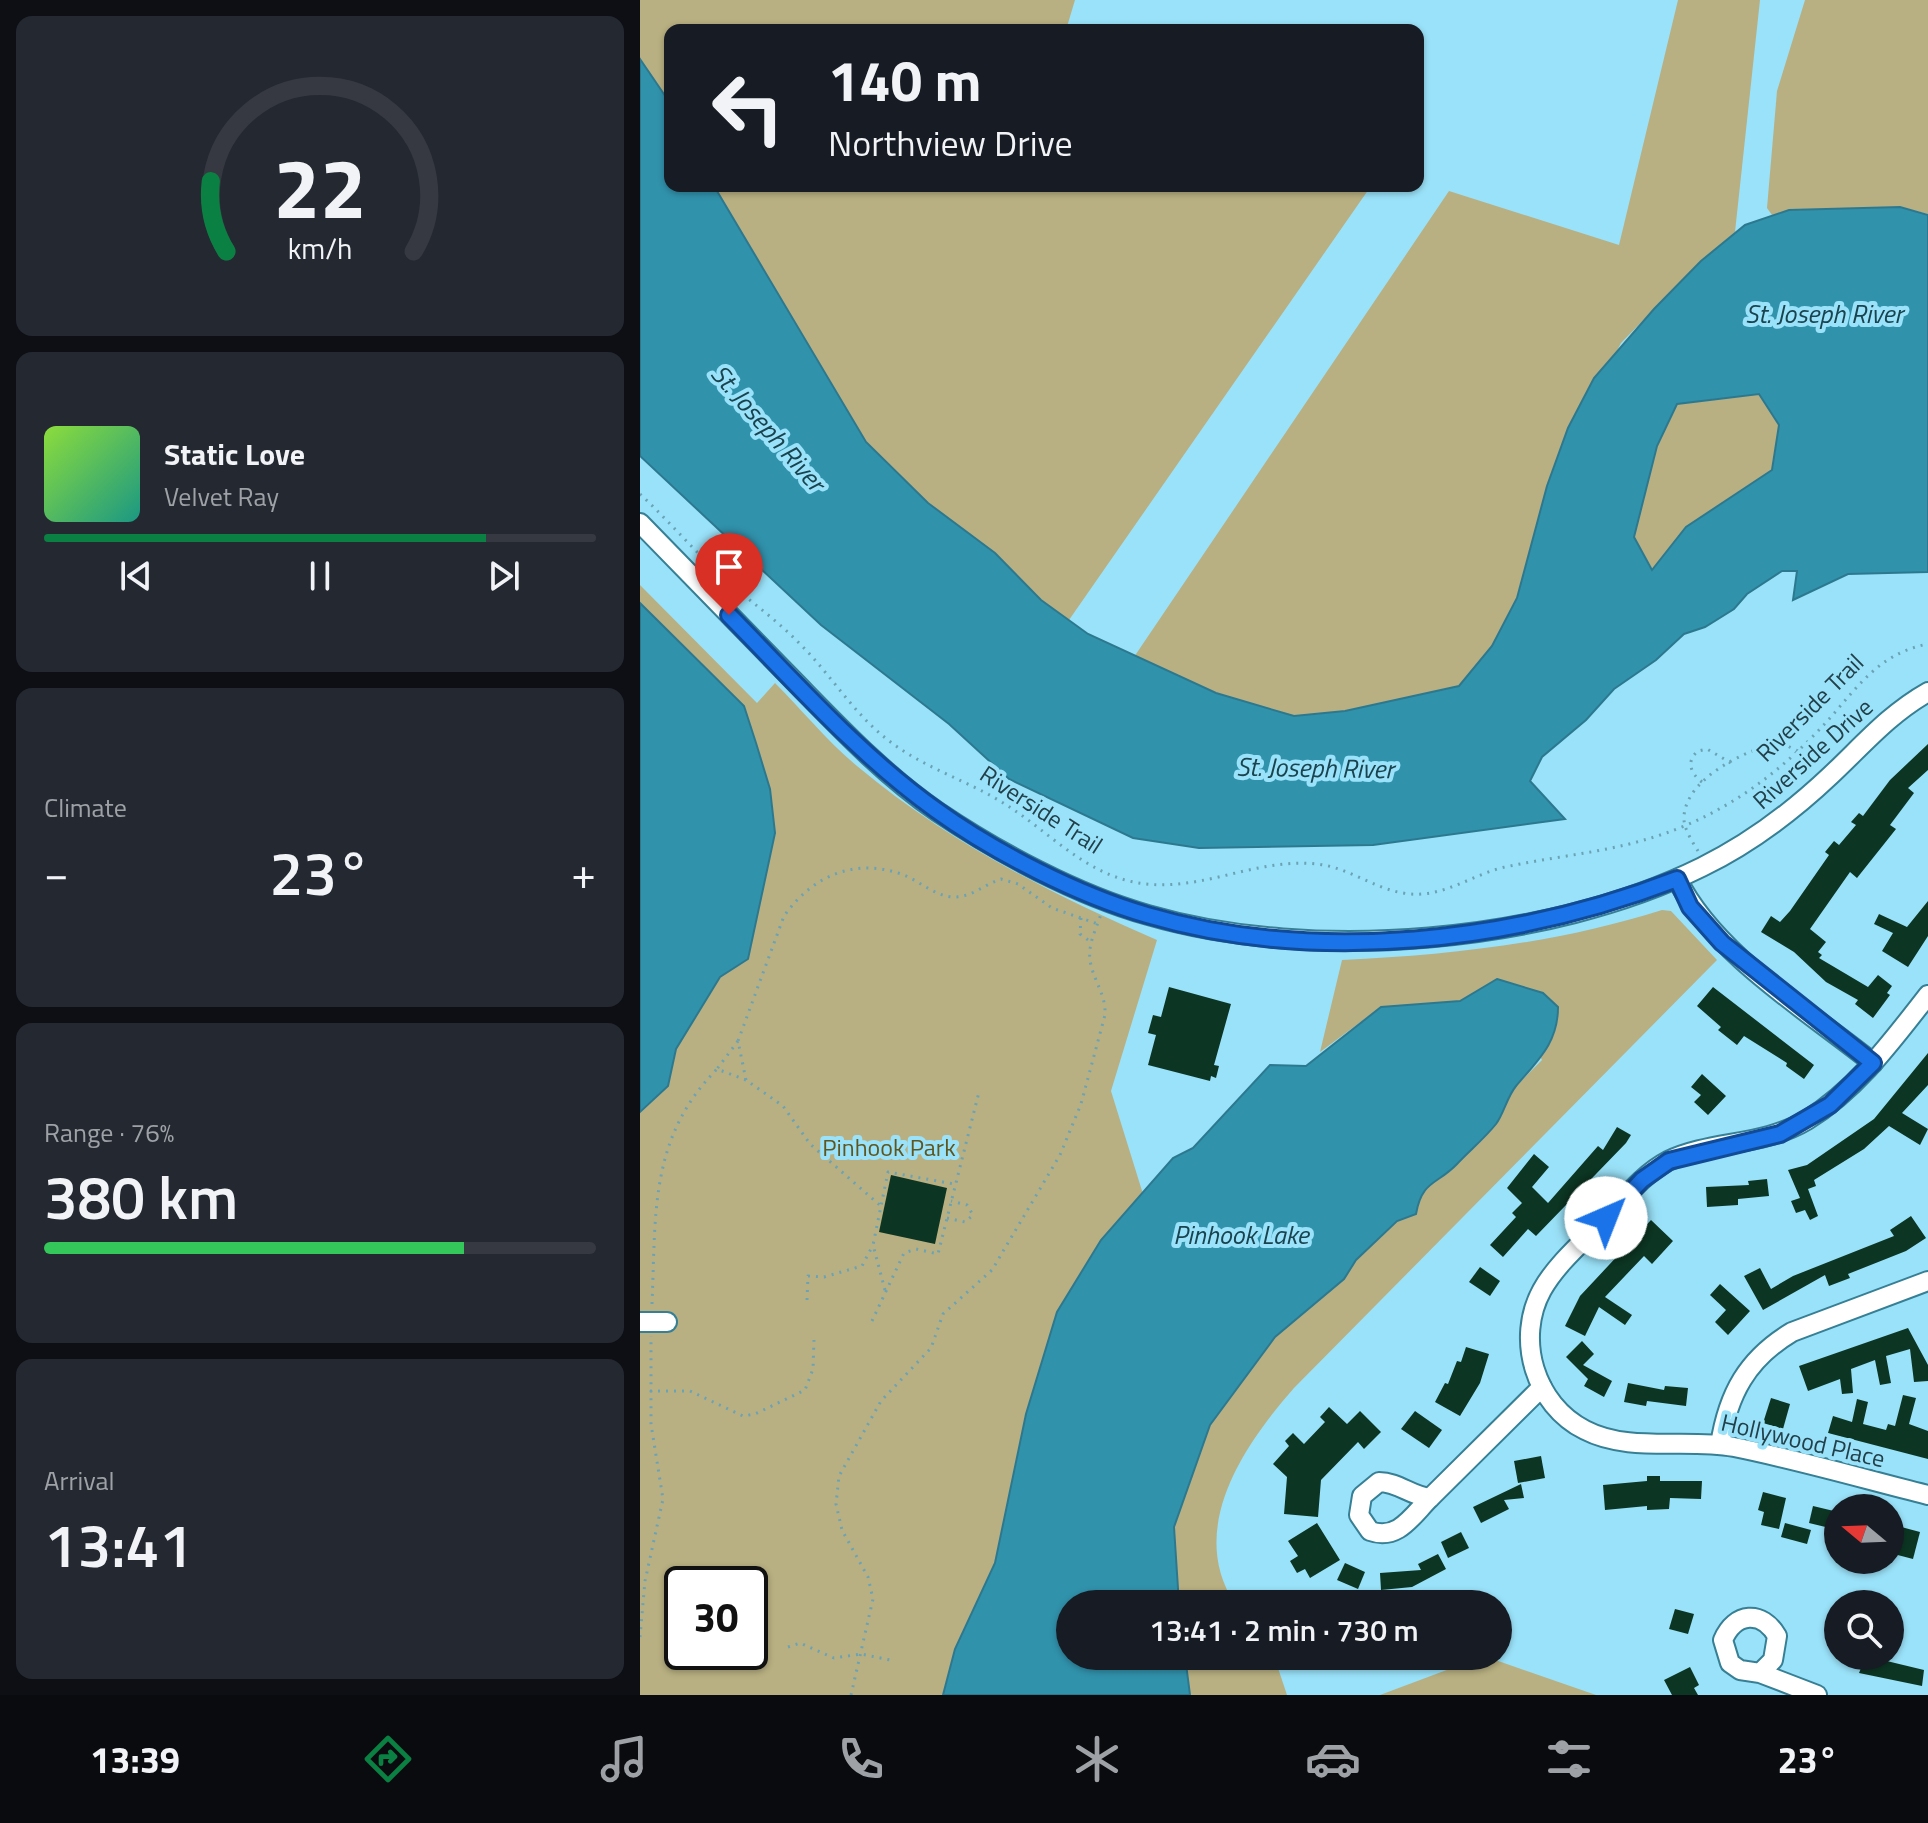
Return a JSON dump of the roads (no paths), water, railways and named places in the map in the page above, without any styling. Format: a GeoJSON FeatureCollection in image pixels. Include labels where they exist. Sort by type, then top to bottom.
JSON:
{"type":"FeatureCollection","features":[{"type":"Feature","properties":{"kind":"street","name":"Riverside Drive"},"geometry":{"type":"LineString","coordinates":[[640,523],[884,769],[936,810],[993,846],[1147,915],[1267,936],[1356,942],[1421,938],[1535,922],[1619,901],[1677,879],[1740,846],[1779,819],[1829,777],[1886,719],[1928,692]]}},
{"type":"Feature","properties":{"kind":"street"},"geometry":{"type":"LineString","coordinates":[[1677,879],[1690,907],[1722,943],[1873,1063]]}},
{"type":"Feature","properties":{"kind":"street"},"geometry":{"type":"LineString","coordinates":[[1430,1498],[1542,1387],[1530,1346],[1530,1325],[1541,1292],[1551,1276],[1642,1180],[1669,1161],[1687,1154],[1748,1143],[1804,1121],[1857,1082],[1928,995]]}},
{"type":"Feature","properties":{"kind":"street"},"geometry":{"type":"LineString","coordinates":[[1720,1445],[1729,1403],[1738,1383],[1750,1365],[1774,1343],[1792,1332],[1928,1281]]}},
{"type":"Feature","properties":{"kind":"street","name":"Hollywood Place"},"geometry":{"type":"LineString","coordinates":[[1542,1387],[1566,1418],[1601,1437],[1720,1445],[1928,1495]]}},
{"type":"Feature","properties":{"kind":"street"},"geometry":{"type":"LineString","coordinates":[[1760,1673],[1817,1695]]}},
{"type":"Feature","properties":{"kind":"water","name":"St. Joseph River"},"geometry":{"type":"Polygon","coordinates":[[[640,59],[664,94],[664,192],[718,192],[866,442],[928,503],[995,553],[1041,600],[1088,634],[1216,693],[1294,716],[1345,711],[1459,686],[1492,646],[1517,598],[1547,486],[1568,428],[1594,378],[1701,261],[1745,225],[1789,210],[1900,207],[1928,215],[1928,572],[1848,574],[1793,600],[1797,571],[1782,571],[1747,594],[1734,609],[1705,627],[1684,634],[1656,660],[1614,689],[1586,720],[1542,757],[1530,781],[1565,819],[1373,845],[1199,848],[1133,838],[1009,779],[949,724],[821,625],[640,456],[640,59]],[[1759,394],[1677,404],[1657,446],[1634,537],[1652,570],[1686,527],[1772,470],[1779,425],[1759,394]]]}},
{"type":"Feature","properties":{"kind":"water"},"geometry":{"type":"Polygon","coordinates":[[[640,603],[744,706],[770,789],[775,833],[748,959],[720,977],[676,1049],[668,1086],[640,1112],[640,603]]]}},
{"type":"Feature","properties":{"kind":"water","name":"Pinhook Lake"},"geometry":{"type":"Polygon","coordinates":[[[1497,979],[1543,993],[1558,1007],[1555,1031],[1539,1059],[1513,1090],[1499,1120],[1450,1171],[1426,1189],[1416,1214],[1397,1221],[1356,1260],[1344,1279],[1275,1337],[1210,1425],[1174,1527],[1178,1590],[1056,1590],[1056,1670],[1187,1670],[1190,1695],[943,1695],[955,1649],[995,1563],[1026,1414],[1057,1312],[1101,1240],[1173,1158],[1193,1148],[1270,1065],[1306,1066],[1381,1007],[1460,1001],[1497,979]]]}},
{"type":"Feature","properties":{"kind":"park label","name":"Pinhook Park"},"geometry":{"type":"Point","coordinates":[889,1148]}}]}
